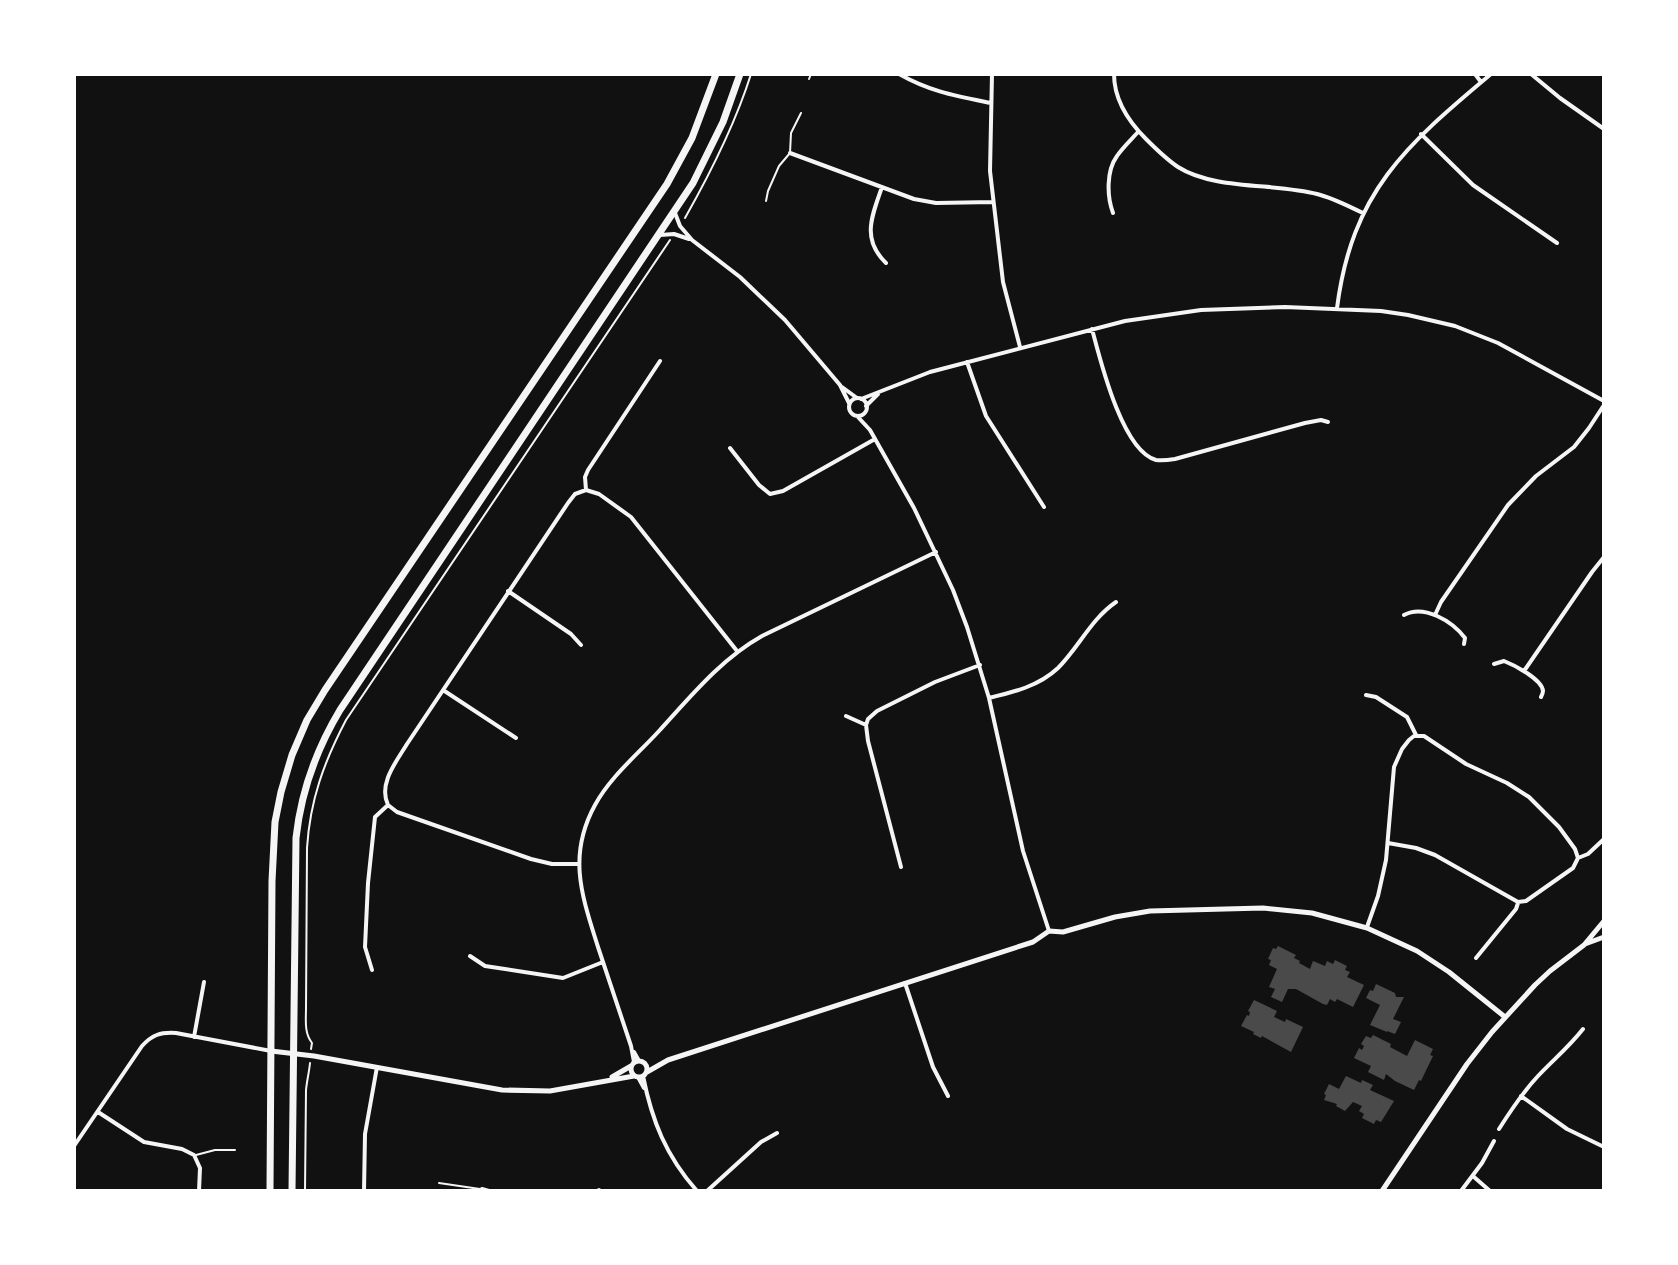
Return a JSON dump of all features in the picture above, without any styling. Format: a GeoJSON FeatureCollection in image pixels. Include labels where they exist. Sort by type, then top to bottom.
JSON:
{"type":"FeatureCollection","features":[{"type":"Feature","properties":{"kind":"main road"},"geometry":{"type":"LineString","coordinates":[[270,1191],[275,822],[287,772],[307,720],[667,184],[692,138],[716,74]]}},
{"type":"Feature","properties":{"kind":"main road"},"geometry":{"type":"LineString","coordinates":[[292,1191],[296,838],[303,795],[317,752],[340,710],[675,213],[709,154],[740,74]]}},
{"type":"Feature","properties":{"kind":"street"},"geometry":{"type":"LineString","coordinates":[[899,74],[937,92],[991,103]]}},
{"type":"Feature","properties":{"kind":"street"},"geometry":{"type":"LineString","coordinates":[[992,74],[989,161],[993,202],[1003,282],[1020,347]]}},
{"type":"Feature","properties":{"kind":"street"},"geometry":{"type":"LineString","coordinates":[[1114,74],[1120,104],[1138,132],[1169,160],[1195,175],[1319,194],[1363,213]]}},
{"type":"Feature","properties":{"kind":"street"},"geometry":{"type":"LineString","coordinates":[[1475,74],[1481,82]]}},
{"type":"Feature","properties":{"kind":"street"},"geometry":{"type":"LineString","coordinates":[[1337,308],[1346,259],[1363,213],[1380,183],[1421,134],[1491,74]]}},
{"type":"Feature","properties":{"kind":"street"},"geometry":{"type":"LineString","coordinates":[[1531,74],[1604,129]]}},
{"type":"Feature","properties":{"kind":"street"},"geometry":{"type":"LineString","coordinates":[[1113,213],[1109,199],[1111,168],[1117,155],[1138,132]]}},
{"type":"Feature","properties":{"kind":"street"},"geometry":{"type":"LineString","coordinates":[[1421,134],[1473,185],[1557,243]]}},
{"type":"Feature","properties":{"kind":"street"},"geometry":{"type":"LineString","coordinates":[[790,153],[914,199],[936,203],[993,202]]}},
{"type":"Feature","properties":{"kind":"street"},"geometry":{"type":"LineString","coordinates":[[882,187],[870,231],[876,250],[886,263]]}},
{"type":"Feature","properties":{"kind":"street"},"geometry":{"type":"LineString","coordinates":[[675,213],[680,226],[692,240],[768,303],[840,385],[849,410],[870,430],[914,508],[956,598],[980,665],[1016,823],[1049,931]]}},
{"type":"Feature","properties":{"kind":"street"},"geometry":{"type":"LineString","coordinates":[[660,235],[674,234],[692,240]]}},
{"type":"Feature","properties":{"kind":"street"},"geometry":{"type":"LineString","coordinates":[[849,403],[913,377],[1020,347],[1154,316],[1201,310],[1269,307],[1381,311],[1466,330],[1524,356],[1604,403],[1574,447],[1526,485],[1502,512],[1435,615]]}},
{"type":"Feature","properties":{"kind":"street"},"geometry":{"type":"LineString","coordinates":[[1092,329],[1112,399],[1140,448],[1154,459],[1175,459],[1316,420],[1328,422]]}},
{"type":"Feature","properties":{"kind":"street"},"geometry":{"type":"LineString","coordinates":[[586,490],[588,470],[660,361]]}},
{"type":"Feature","properties":{"kind":"street"},"geometry":{"type":"LineString","coordinates":[[967,362],[986,416],[1044,507]]}},
{"type":"Feature","properties":{"kind":"street"},"geometry":{"type":"LineString","coordinates":[[840,385],[859,398],[866,409],[870,430]]}},
{"type":"Feature","properties":{"kind":"street"},"geometry":{"type":"LineString","coordinates":[[857,416],[880,392]]}},
{"type":"Feature","properties":{"kind":"street"},"geometry":{"type":"LineString","coordinates":[[730,448],[766,492],[776,494],[875,439]]}},
{"type":"Feature","properties":{"kind":"street"},"geometry":{"type":"LineString","coordinates":[[579,864],[552,864],[531,859],[397,812],[388,805],[384,796],[392,770],[575,494],[586,490],[599,494],[631,517],[737,651]]}},
{"type":"Feature","properties":{"kind":"street"},"geometry":{"type":"LineString","coordinates":[[697,1191],[667,1151],[581,893],[579,864],[585,828],[600,797],[708,678],[737,651],[936,552]]}},
{"type":"Feature","properties":{"kind":"street"},"geometry":{"type":"LineString","coordinates":[[1524,671],[1604,557]]}},
{"type":"Feature","properties":{"kind":"street"},"geometry":{"type":"LineString","coordinates":[[508,591],[571,634],[581,645]]}},
{"type":"Feature","properties":{"kind":"street"},"geometry":{"type":"LineString","coordinates":[[989,698],[1032,686],[1050,675],[1067,658],[1097,617],[1116,602]]}},
{"type":"Feature","properties":{"kind":"street"},"geometry":{"type":"LineString","coordinates":[[1404,615],[1416,611],[1435,615],[1460,632],[1465,638],[1464,644]]}},
{"type":"Feature","properties":{"kind":"street"},"geometry":{"type":"LineString","coordinates":[[1494,664],[1504,661],[1524,671],[1542,687],[1541,697]]}},
{"type":"Feature","properties":{"kind":"street"},"geometry":{"type":"LineString","coordinates":[[901,867],[868,741],[868,719],[877,711],[935,682],[980,665]]}},
{"type":"Feature","properties":{"kind":"street"},"geometry":{"type":"LineString","coordinates":[[443,690],[516,738]]}},
{"type":"Feature","properties":{"kind":"street"},"geometry":{"type":"LineString","coordinates":[[1366,695],[1376,697],[1407,717],[1416,735]]}},
{"type":"Feature","properties":{"kind":"street"},"geometry":{"type":"LineString","coordinates":[[846,716],[866,725]]}},
{"type":"Feature","properties":{"kind":"street"},"geometry":{"type":"LineString","coordinates":[[1367,928],[1381,882],[1388,843],[1394,767],[1409,740],[1416,735],[1424,736],[1466,764],[1529,797],[1559,827],[1577,851],[1578,858],[1564,874],[1526,901],[1518,902],[1435,855],[1388,843]]}},
{"type":"Feature","properties":{"kind":"street"},"geometry":{"type":"LineString","coordinates":[[372,970],[365,947],[369,869],[375,817],[388,805]]}},
{"type":"Feature","properties":{"kind":"street"},"geometry":{"type":"LineString","coordinates":[[1578,858],[1588,854],[1604,839]]}},
{"type":"Feature","properties":{"kind":"street"},"geometry":{"type":"LineString","coordinates":[[1476,958],[1516,909],[1518,902]]}},
{"type":"Feature","properties":{"kind":"street"},"geometry":{"type":"LineString","coordinates":[[74,1146],[142,1046],[152,1036],[165,1032],[466,1084],[525,1091],[563,1089],[640,1075],[668,1060],[1033,942],[1049,931],[1063,932],[1130,914],[1263,908],[1344,920],[1406,945],[1430,959],[1505,1017]]}},
{"type":"Feature","properties":{"kind":"street"},"geometry":{"type":"LineString","coordinates":[[1382,1191],[1467,1064],[1505,1017],[1550,971],[1584,945],[1604,921]]}},
{"type":"Feature","properties":{"kind":"street"},"geometry":{"type":"LineString","coordinates":[[1584,945],[1604,937]]}},
{"type":"Feature","properties":{"kind":"street"},"geometry":{"type":"LineString","coordinates":[[470,956],[485,966],[563,978],[603,962]]}},
{"type":"Feature","properties":{"kind":"street"},"geometry":{"type":"LineString","coordinates":[[194,1037],[204,982]]}},
{"type":"Feature","properties":{"kind":"street"},"geometry":{"type":"LineString","coordinates":[[905,983],[933,1067],[948,1096]]}},
{"type":"Feature","properties":{"kind":"street"},"geometry":{"type":"LineString","coordinates":[[1499,1129],[1535,1079],[1583,1029]]}},
{"type":"Feature","properties":{"kind":"street"},"geometry":{"type":"LineString","coordinates":[[607,1079],[637,1063],[668,1060]]}},
{"type":"Feature","properties":{"kind":"street"},"geometry":{"type":"LineString","coordinates":[[637,1063],[631,1071],[640,1075]]}},
{"type":"Feature","properties":{"kind":"street"},"geometry":{"type":"LineString","coordinates":[[364,1191],[365,1134],[377,1067]]}},
{"type":"Feature","properties":{"kind":"street"},"geometry":{"type":"LineString","coordinates":[[1521,1096],[1578,1135],[1604,1147]]}},
{"type":"Feature","properties":{"kind":"street"},"geometry":{"type":"LineString","coordinates":[[98,1112],[144,1142],[182,1149],[194,1155],[200,1168],[199,1191]]}},
{"type":"Feature","properties":{"kind":"street"},"geometry":{"type":"LineString","coordinates":[[707,1191],[761,1142],[777,1133]]}},
{"type":"Feature","properties":{"kind":"street"},"geometry":{"type":"LineString","coordinates":[[1461,1191],[1494,1141]]}},
{"type":"Feature","properties":{"kind":"street"},"geometry":{"type":"LineString","coordinates":[[1473,1176],[1490,1191]]}},
{"type":"Feature","properties":{"kind":"street"},"geometry":{"type":"LineString","coordinates":[[482,1189],[489,1191]]}},
{"type":"Feature","properties":{"kind":"lane"},"geometry":{"type":"LineString","coordinates":[[809,79],[811,74]]}},
{"type":"Feature","properties":{"kind":"lane"},"geometry":{"type":"LineString","coordinates":[[766,201],[779,166],[790,153],[791,133],[801,113]]}},
{"type":"Feature","properties":{"kind":"lane"},"geometry":{"type":"LineString","coordinates":[[194,1155],[215,1150],[235,1150]]}},
{"type":"Feature","properties":{"kind":"lane"},"geometry":{"type":"LineString","coordinates":[[439,1183],[482,1189]]}},
{"type":"Feature","properties":{"kind":"path"},"geometry":{"type":"LineString","coordinates":[[680,226],[733,125],[751,74]]}},
{"type":"Feature","properties":{"kind":"path"},"geometry":{"type":"LineString","coordinates":[[305,1191],[306,1090],[311,1073],[312,1043],[306,1031],[308,828],[328,756],[346,720],[674,234]]}},
{"type":"Feature","properties":{"kind":"building"},"geometry":{"type":"Polygon","coordinates":[[[1278,946],[1296,955],[1294,958],[1299,963],[1310,969],[1313,961],[1325,966],[1327,961],[1333,964],[1335,960],[1347,966],[1345,970],[1350,972],[1347,977],[1364,985],[1353,1007],[1337,999],[1323,1004],[1296,989],[1288,989],[1282,1002],[1271,997],[1275,989],[1269,987],[1277,969],[1269,965],[1271,960],[1268,959],[1273,948],[1278,946]]]}},
{"type":"Feature","properties":{"kind":"building"},"geometry":{"type":"Polygon","coordinates":[[[1376,984],[1395,993],[1396,997],[1404,997],[1393,1019],[1401,1022],[1395,1034],[1370,1025],[1380,1005],[1366,998],[1376,984]]]}},
{"type":"Feature","properties":{"kind":"building"},"geometry":{"type":"Polygon","coordinates":[[[1254,1000],[1277,1011],[1274,1017],[1303,1027],[1291,1052],[1241,1026],[1249,1016],[1248,1011],[1254,1000]]]}},
{"type":"Feature","properties":{"kind":"building"},"geometry":{"type":"Polygon","coordinates":[[[1373,1035],[1407,1056],[1415,1040],[1433,1049],[1430,1055],[1433,1056],[1414,1090],[1386,1074],[1384,1080],[1368,1072],[1371,1066],[1354,1058],[1359,1048],[1362,1050],[1364,1046],[1361,1044],[1366,1036],[1371,1038],[1373,1035]]]}},
{"type":"Feature","properties":{"kind":"building"},"geometry":{"type":"Polygon","coordinates":[[[1346,1076],[1373,1085],[1370,1090],[1394,1101],[1381,1122],[1376,1120],[1374,1124],[1362,1118],[1364,1114],[1359,1111],[1362,1106],[1353,1102],[1345,1111],[1337,1104],[1324,1100],[1329,1084],[1339,1089],[1346,1076]]]}}]}
